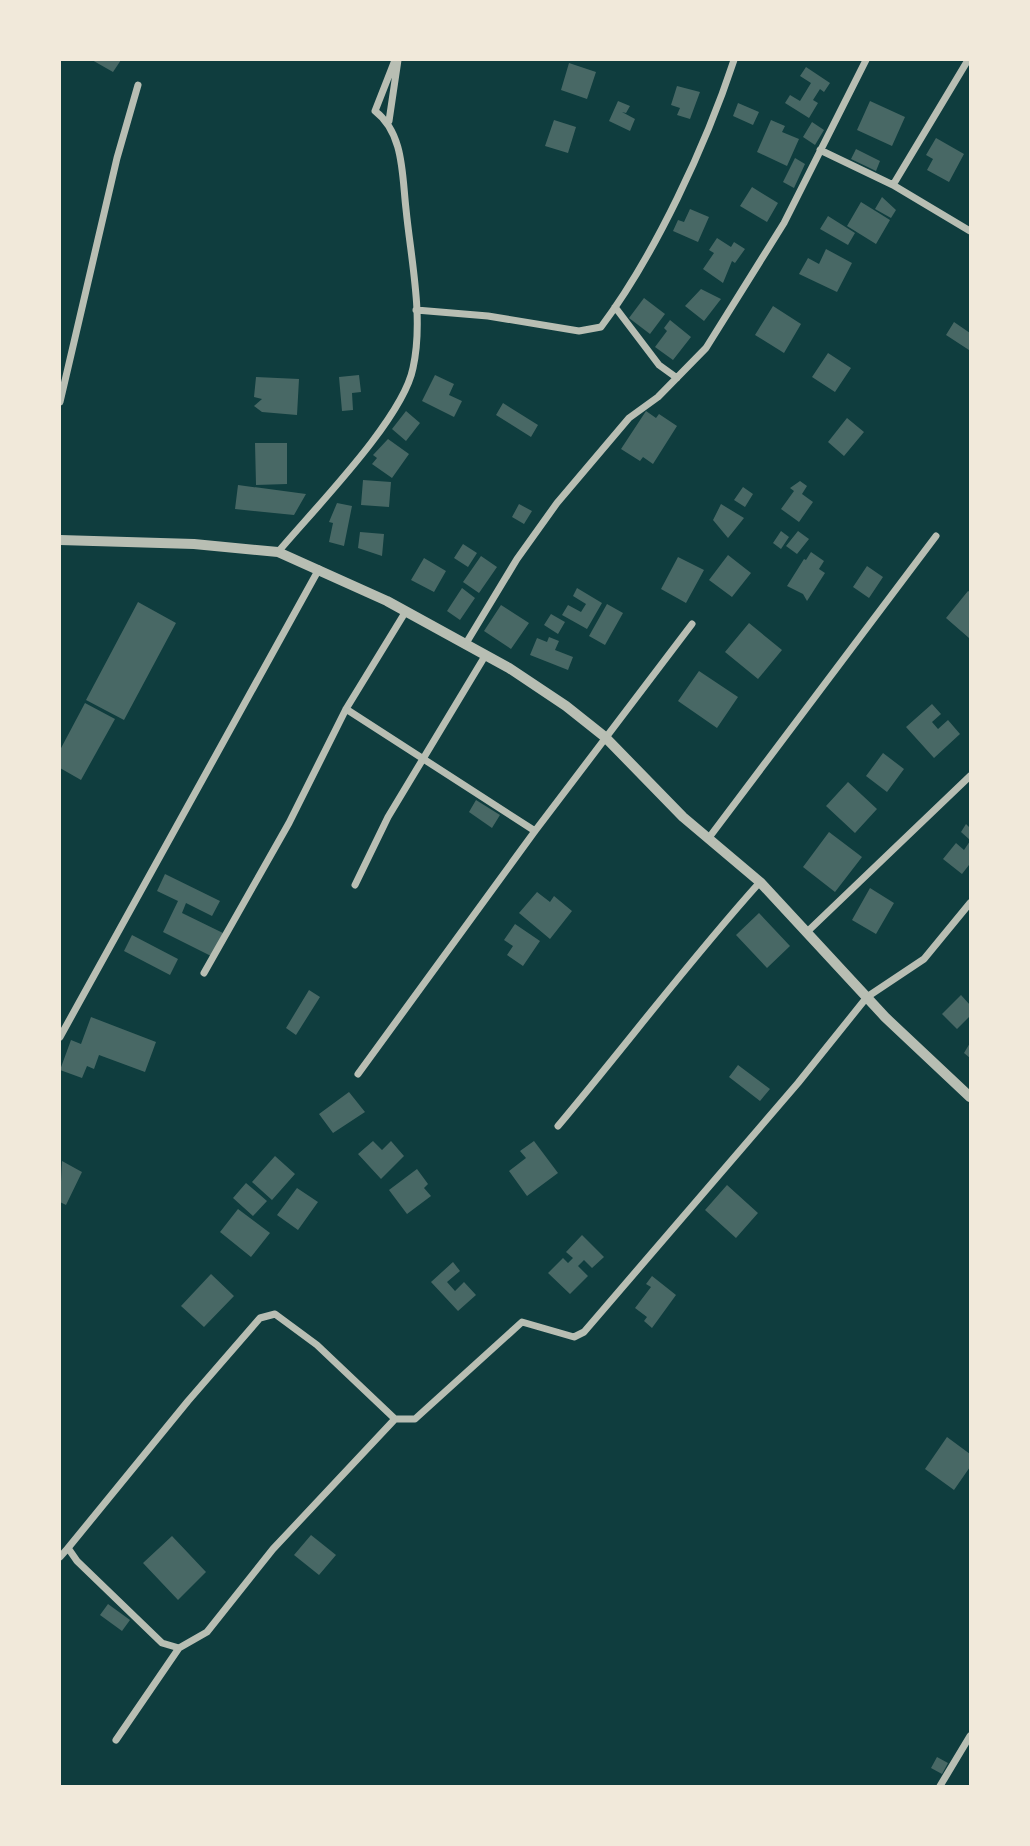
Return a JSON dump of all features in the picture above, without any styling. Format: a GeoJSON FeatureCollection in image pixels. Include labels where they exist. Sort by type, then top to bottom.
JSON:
{"type":"FeatureCollection","features":[{"type":"Feature","properties":{"kind":"street"},"geometry":{"type":"LineString","coordinates":[[389,121],[375,111],[397,60]]}},
{"type":"Feature","properties":{"kind":"street"},"geometry":{"type":"LineString","coordinates":[[278,552],[399,405],[413,368],[416,310],[402,169],[389,121],[397,60]]}},
{"type":"Feature","properties":{"kind":"street"},"geometry":{"type":"LineString","coordinates":[[416,310],[488,316],[579,331],[601,327],[662,225],[706,137],[734,60]]}},
{"type":"Feature","properties":{"kind":"street"},"geometry":{"type":"LineString","coordinates":[[466,645],[517,559],[557,503],[629,418],[658,397],[706,348],[784,223],[866,60]]}},
{"type":"Feature","properties":{"kind":"street"},"geometry":{"type":"LineString","coordinates":[[892,185],[968,60]]}},
{"type":"Feature","properties":{"kind":"street"},"geometry":{"type":"LineString","coordinates":[[60,402],[117,158],[138,85]]}},
{"type":"Feature","properties":{"kind":"street"},"geometry":{"type":"LineString","coordinates":[[820,150],[892,185],[971,231]]}},
{"type":"Feature","properties":{"kind":"street"},"geometry":{"type":"LineString","coordinates":[[615,307],[659,365],[677,378]]}},
{"type":"Feature","properties":{"kind":"street"},"geometry":{"type":"LineString","coordinates":[[708,839],[936,536]]}},
{"type":"Feature","properties":{"kind":"street"},"geometry":{"type":"LineString","coordinates":[[60,540],[194,544],[278,552],[406,611],[547,692],[605,737],[708,839],[760,882],[867,997],[971,1097]]}},
{"type":"Feature","properties":{"kind":"street"},"geometry":{"type":"LineString","coordinates":[[60,1037],[319,569]]}},
{"type":"Feature","properties":{"kind":"street"},"geometry":{"type":"LineString","coordinates":[[204,973],[289,823],[346,709],[406,611]]}},
{"type":"Feature","properties":{"kind":"street"},"geometry":{"type":"LineString","coordinates":[[358,1074],[535,831],[692,624]]}},
{"type":"Feature","properties":{"kind":"street"},"geometry":{"type":"LineString","coordinates":[[355,886],[388,817],[485,656]]}},
{"type":"Feature","properties":{"kind":"street"},"geometry":{"type":"LineString","coordinates":[[346,709],[422,761],[535,831]]}},
{"type":"Feature","properties":{"kind":"street"},"geometry":{"type":"LineString","coordinates":[[807,932],[971,775]]}},
{"type":"Feature","properties":{"kind":"street"},"geometry":{"type":"LineString","coordinates":[[558,1126],[629,1041],[688,962],[760,882]]}},
{"type":"Feature","properties":{"kind":"street"},"geometry":{"type":"LineString","coordinates":[[60,1557],[260,1318],[275,1314],[317,1345],[395,1419],[415,1419],[522,1322],[574,1337],[584,1332],[798,1083],[867,997],[924,959],[971,903]]}},
{"type":"Feature","properties":{"kind":"street"},"geometry":{"type":"LineString","coordinates":[[116,1740],[179,1648],[207,1632],[273,1549],[395,1419]]}},
{"type":"Feature","properties":{"kind":"street"},"geometry":{"type":"LineString","coordinates":[[68,1548],[77,1561],[162,1643],[179,1648]]}},
{"type":"Feature","properties":{"kind":"street"},"geometry":{"type":"LineString","coordinates":[[940,1787],[971,1737]]}},
{"type":"Feature","properties":{"kind":"building"},"geometry":{"type":"Polygon","coordinates":[[[92,60],[121,60],[113,72],[92,60]]]}},
{"type":"Feature","properties":{"kind":"building"},"geometry":{"type":"Polygon","coordinates":[[[569,63],[596,72],[587,99],[561,90],[569,63]]]}},
{"type":"Feature","properties":{"kind":"building"},"geometry":{"type":"Polygon","coordinates":[[[806,67],[830,83],[824,92],[820,89],[813,100],[818,103],[809,118],[785,103],[790,95],[800,101],[811,83],[800,76],[806,67]]]}},
{"type":"Feature","properties":{"kind":"building"},"geometry":{"type":"Polygon","coordinates":[[[677,86],[700,92],[690,119],[677,115],[680,108],[671,105],[677,86]]]}},
{"type":"Feature","properties":{"kind":"building"},"geometry":{"type":"Polygon","coordinates":[[[618,101],[630,106],[626,113],[622,112],[635,119],[630,131],[609,121],[618,101]]]}},
{"type":"Feature","properties":{"kind":"building"},"geometry":{"type":"Polygon","coordinates":[[[870,101],[905,117],[892,146],[857,130],[870,101]]]}},
{"type":"Feature","properties":{"kind":"building"},"geometry":{"type":"Polygon","coordinates":[[[738,103],[759,112],[753,125],[733,116],[738,103]]]}},
{"type":"Feature","properties":{"kind":"building"},"geometry":{"type":"Polygon","coordinates":[[[554,120],[576,127],[568,153],[545,146],[554,120]]]}},
{"type":"Feature","properties":{"kind":"building"},"geometry":{"type":"Polygon","coordinates":[[[771,120],[785,126],[782,132],[799,139],[787,166],[757,152],[771,120]]]}},
{"type":"Feature","properties":{"kind":"building"},"geometry":{"type":"Polygon","coordinates":[[[812,122],[824,130],[815,145],[803,137],[812,122]]]}},
{"type":"Feature","properties":{"kind":"building"},"geometry":{"type":"Polygon","coordinates":[[[936,138],[964,154],[949,182],[927,170],[933,159],[926,155],[936,138]]]}},
{"type":"Feature","properties":{"kind":"building"},"geometry":{"type":"Polygon","coordinates":[[[856,149],[880,161],[876,171],[851,159],[856,149]]]}},
{"type":"Feature","properties":{"kind":"building"},"geometry":{"type":"Polygon","coordinates":[[[795,158],[805,164],[794,188],[783,182],[795,158]]]}},
{"type":"Feature","properties":{"kind":"building"},"geometry":{"type":"Polygon","coordinates":[[[752,187],[778,203],[767,222],[740,206],[752,187]]]}},
{"type":"Feature","properties":{"kind":"building"},"geometry":{"type":"Polygon","coordinates":[[[882,197],[896,210],[891,218],[875,209],[882,197]]]}},
{"type":"Feature","properties":{"kind":"building"},"geometry":{"type":"Polygon","coordinates":[[[861,202],[890,220],[876,244],[847,226],[861,202]]]}},
{"type":"Feature","properties":{"kind":"building"},"geometry":{"type":"Polygon","coordinates":[[[690,209],[709,217],[698,242],[673,231],[678,220],[684,222],[690,209]]]}},
{"type":"Feature","properties":{"kind":"building"},"geometry":{"type":"Polygon","coordinates":[[[828,216],[855,233],[848,245],[820,229],[828,216]]]}},
{"type":"Feature","properties":{"kind":"building"},"geometry":{"type":"Polygon","coordinates":[[[717,238],[731,247],[734,242],[745,249],[735,263],[732,261],[723,283],[703,269],[714,253],[709,250],[717,238]]]}},
{"type":"Feature","properties":{"kind":"building"},"geometry":{"type":"Polygon","coordinates":[[[826,249],[852,263],[837,292],[799,274],[808,258],[819,264],[826,249]]]}},
{"type":"Feature","properties":{"kind":"building"},"geometry":{"type":"Polygon","coordinates":[[[701,289],[721,299],[704,321],[685,306],[701,289]]]}},
{"type":"Feature","properties":{"kind":"building"},"geometry":{"type":"Polygon","coordinates":[[[644,298],[665,314],[650,334],[629,318],[644,298]]]}},
{"type":"Feature","properties":{"kind":"building"},"geometry":{"type":"Polygon","coordinates":[[[773,306],[801,324],[784,353],[755,335],[773,306]]]}},
{"type":"Feature","properties":{"kind":"building"},"geometry":{"type":"Polygon","coordinates":[[[670,320],[691,337],[673,360],[655,347],[667,331],[664,328],[670,320]]]}},
{"type":"Feature","properties":{"kind":"building"},"geometry":{"type":"Polygon","coordinates":[[[954,322],[970,333],[969,350],[946,335],[954,322]]]}},
{"type":"Feature","properties":{"kind":"building"},"geometry":{"type":"Polygon","coordinates":[[[828,353],[851,368],[835,392],[812,377],[828,353]]]}},
{"type":"Feature","properties":{"kind":"building"},"geometry":{"type":"Polygon","coordinates":[[[359,375],[361,392],[352,393],[353,410],[342,411],[339,377],[359,375]]]}},
{"type":"Feature","properties":{"kind":"building"},"geometry":{"type":"Polygon","coordinates":[[[435,375],[454,384],[449,395],[462,401],[454,417],[422,401],[435,375]]]}},
{"type":"Feature","properties":{"kind":"building"},"geometry":{"type":"Polygon","coordinates":[[[256,377],[299,379],[297,415],[262,412],[254,406],[262,399],[254,397],[256,377]]]}},
{"type":"Feature","properties":{"kind":"building"},"geometry":{"type":"Polygon","coordinates":[[[503,403],[538,425],[531,437],[496,415],[503,403]]]}},
{"type":"Feature","properties":{"kind":"building"},"geometry":{"type":"Polygon","coordinates":[[[406,411],[420,423],[406,441],[392,429],[406,411]]]}},
{"type":"Feature","properties":{"kind":"building"},"geometry":{"type":"Polygon","coordinates":[[[646,411],[656,418],[659,414],[677,426],[653,464],[643,457],[640,461],[621,449],[646,411]]]}},
{"type":"Feature","properties":{"kind":"building"},"geometry":{"type":"Polygon","coordinates":[[[847,418],[864,432],[844,456],[828,442],[847,418]]]}},
{"type":"Feature","properties":{"kind":"building"},"geometry":{"type":"Polygon","coordinates":[[[388,439],[409,454],[392,478],[372,464],[377,458],[373,455],[388,439]]]}},
{"type":"Feature","properties":{"kind":"building"},"geometry":{"type":"Polygon","coordinates":[[[255,443],[287,443],[287,484],[256,485],[255,443]]]}},
{"type":"Feature","properties":{"kind":"building"},"geometry":{"type":"Polygon","coordinates":[[[363,480],[391,482],[389,507],[361,505],[363,480]]]}},
{"type":"Feature","properties":{"kind":"building"},"geometry":{"type":"Polygon","coordinates":[[[800,481],[807,486],[802,494],[813,502],[799,522],[781,509],[794,491],[790,488],[800,481]]]}},
{"type":"Feature","properties":{"kind":"building"},"geometry":{"type":"Polygon","coordinates":[[[238,485],[306,494],[294,515],[235,509],[238,485]]]}},
{"type":"Feature","properties":{"kind":"building"},"geometry":{"type":"Polygon","coordinates":[[[743,487],[753,494],[745,507],[734,500],[743,487]]]}},
{"type":"Feature","properties":{"kind":"building"},"geometry":{"type":"Polygon","coordinates":[[[337,503],[352,506],[344,546],[329,542],[333,523],[329,522],[337,503]]]}},
{"type":"Feature","properties":{"kind":"building"},"geometry":{"type":"Polygon","coordinates":[[[519,504],[532,511],[524,524],[512,517],[519,504]]]}},
{"type":"Feature","properties":{"kind":"building"},"geometry":{"type":"Polygon","coordinates":[[[721,504],[744,518],[728,538],[713,520],[721,504]]]}},
{"type":"Feature","properties":{"kind":"building"},"geometry":{"type":"Polygon","coordinates":[[[781,531],[789,537],[781,549],[773,543],[781,531]]]}},
{"type":"Feature","properties":{"kind":"building"},"geometry":{"type":"Polygon","coordinates":[[[798,531],[809,539],[797,554],[786,546],[798,531]]]}},
{"type":"Feature","properties":{"kind":"building"},"geometry":{"type":"Polygon","coordinates":[[[360,532],[384,534],[382,556],[358,548],[360,532]]]}},
{"type":"Feature","properties":{"kind":"building"},"geometry":{"type":"Polygon","coordinates":[[[463,544],[477,553],[468,567],[454,558],[463,544]]]}},
{"type":"Feature","properties":{"kind":"building"},"geometry":{"type":"Polygon","coordinates":[[[811,552],[824,561],[819,569],[825,573],[807,601],[803,594],[787,586],[811,552]]]}},
{"type":"Feature","properties":{"kind":"building"},"geometry":{"type":"Polygon","coordinates":[[[728,555],[751,573],[732,597],[709,580],[728,555]]]}},
{"type":"Feature","properties":{"kind":"building"},"geometry":{"type":"Polygon","coordinates":[[[481,556],[497,567],[479,593],[463,582],[481,556]]]}},
{"type":"Feature","properties":{"kind":"building"},"geometry":{"type":"Polygon","coordinates":[[[678,557],[704,570],[686,603],[661,589],[678,557]]]}},
{"type":"Feature","properties":{"kind":"building"},"geometry":{"type":"Polygon","coordinates":[[[424,558],[446,571],[434,592],[411,580],[424,558]]]}},
{"type":"Feature","properties":{"kind":"building"},"geometry":{"type":"Polygon","coordinates":[[[867,566],[883,577],[869,598],[853,587],[867,566]]]}},
{"type":"Feature","properties":{"kind":"building"},"geometry":{"type":"Polygon","coordinates":[[[462,588],[475,598],[460,620],[447,611],[462,588]]]}},
{"type":"Feature","properties":{"kind":"building"},"geometry":{"type":"Polygon","coordinates":[[[577,588],[602,603],[587,629],[562,615],[568,605],[581,612],[586,604],[573,596],[577,588]]]}},
{"type":"Feature","properties":{"kind":"building"},"geometry":{"type":"Polygon","coordinates":[[[968,591],[970,592],[969,638],[946,618],[968,591]]]}},
{"type":"Feature","properties":{"kind":"building"},"geometry":{"type":"Polygon","coordinates":[[[138,602],[176,623],[124,720],[86,700],[138,602]]]}},
{"type":"Feature","properties":{"kind":"building"},"geometry":{"type":"Polygon","coordinates":[[[607,604],[623,613],[605,645],[589,636],[607,604]]]}},
{"type":"Feature","properties":{"kind":"building"},"geometry":{"type":"Polygon","coordinates":[[[501,605],[529,623],[511,649],[484,631],[501,605]]]}},
{"type":"Feature","properties":{"kind":"building"},"geometry":{"type":"Polygon","coordinates":[[[551,614],[565,622],[558,634],[544,625],[551,614]]]}},
{"type":"Feature","properties":{"kind":"building"},"geometry":{"type":"Polygon","coordinates":[[[749,623],[782,650],[758,679],[725,652],[749,623]]]}},
{"type":"Feature","properties":{"kind":"building"},"geometry":{"type":"Polygon","coordinates":[[[549,637],[559,641],[555,650],[573,657],[568,670],[530,655],[537,638],[547,642],[549,637]]]}},
{"type":"Feature","properties":{"kind":"building"},"geometry":{"type":"Polygon","coordinates":[[[699,671],[738,697],[717,728],[678,701],[699,671]]]}},
{"type":"Feature","properties":{"kind":"building"},"geometry":{"type":"Polygon","coordinates":[[[85,703],[115,719],[81,780],[60,768],[60,750],[85,703]]]}},
{"type":"Feature","properties":{"kind":"building"},"geometry":{"type":"Polygon","coordinates":[[[932,704],[941,714],[932,722],[938,729],[948,720],[960,734],[934,758],[906,727],[932,704]]]}},
{"type":"Feature","properties":{"kind":"building"},"geometry":{"type":"Polygon","coordinates":[[[883,753],[904,769],[887,792],[866,776],[883,753]]]}},
{"type":"Feature","properties":{"kind":"building"},"geometry":{"type":"Polygon","coordinates":[[[848,782],[877,809],[855,833],[826,806],[848,782]]]}},
{"type":"Feature","properties":{"kind":"building"},"geometry":{"type":"Polygon","coordinates":[[[476,800],[500,815],[492,828],[469,812],[476,800]]]}},
{"type":"Feature","properties":{"kind":"building"},"geometry":{"type":"Polygon","coordinates":[[[966,824],[970,828],[970,840],[961,832],[966,824]]]}},
{"type":"Feature","properties":{"kind":"building"},"geometry":{"type":"Polygon","coordinates":[[[829,832],[862,857],[835,892],[803,867],[829,832]]]}},
{"type":"Feature","properties":{"kind":"building"},"geometry":{"type":"Polygon","coordinates":[[[970,841],[970,867],[969,865],[962,874],[943,859],[956,843],[964,850],[970,841]]]}},
{"type":"Feature","properties":{"kind":"building"},"geometry":{"type":"Polygon","coordinates":[[[165,874],[220,901],[212,916],[186,903],[182,913],[223,933],[211,956],[163,932],[178,901],[157,891],[165,874]]]}},
{"type":"Feature","properties":{"kind":"building"},"geometry":{"type":"Polygon","coordinates":[[[870,888],[894,903],[876,934],[852,920],[870,888]]]}},
{"type":"Feature","properties":{"kind":"building"},"geometry":{"type":"Polygon","coordinates":[[[537,892],[550,902],[554,896],[572,911],[550,939],[519,913],[537,892]]]}},
{"type":"Feature","properties":{"kind":"building"},"geometry":{"type":"Polygon","coordinates":[[[759,913],[790,946],[767,968],[736,935],[759,913]]]}},
{"type":"Feature","properties":{"kind":"building"},"geometry":{"type":"Polygon","coordinates":[[[515,924],[540,941],[523,966],[507,955],[513,946],[504,940],[515,924]]]}},
{"type":"Feature","properties":{"kind":"building"},"geometry":{"type":"Polygon","coordinates":[[[132,935],[178,959],[170,975],[124,951],[132,935]]]}},
{"type":"Feature","properties":{"kind":"building"},"geometry":{"type":"Polygon","coordinates":[[[309,990],[320,997],[296,1035],[286,1028],[309,990]]]}},
{"type":"Feature","properties":{"kind":"building"},"geometry":{"type":"Polygon","coordinates":[[[961,995],[970,1005],[970,1016],[957,1029],[942,1014],[961,995]]]}},
{"type":"Feature","properties":{"kind":"building"},"geometry":{"type":"Polygon","coordinates":[[[91,1017],[156,1042],[145,1072],[99,1055],[94,1069],[87,1066],[82,1078],[60,1070],[71,1040],[81,1044],[91,1017]]]}},
{"type":"Feature","properties":{"kind":"building"},"geometry":{"type":"Polygon","coordinates":[[[970,1043],[970,1058],[964,1053],[970,1043]]]}},
{"type":"Feature","properties":{"kind":"building"},"geometry":{"type":"Polygon","coordinates":[[[738,1065],[770,1089],[760,1101],[729,1077],[738,1065]]]}},
{"type":"Feature","properties":{"kind":"building"},"geometry":{"type":"Polygon","coordinates":[[[349,1092],[365,1112],[333,1133],[319,1114],[349,1092]]]}},
{"type":"Feature","properties":{"kind":"building"},"geometry":{"type":"Polygon","coordinates":[[[373,1141],[382,1150],[391,1141],[404,1156],[381,1179],[358,1154],[373,1141]]]}},
{"type":"Feature","properties":{"kind":"building"},"geometry":{"type":"Polygon","coordinates":[[[534,1141],[558,1173],[527,1196],[509,1171],[526,1158],[520,1151],[534,1141]]]}},
{"type":"Feature","properties":{"kind":"building"},"geometry":{"type":"Polygon","coordinates":[[[275,1156],[295,1174],[272,1200],[252,1182],[275,1156]]]}},
{"type":"Feature","properties":{"kind":"building"},"geometry":{"type":"Polygon","coordinates":[[[62,1161],[82,1172],[66,1205],[60,1202],[62,1161]]]}},
{"type":"Feature","properties":{"kind":"building"},"geometry":{"type":"Polygon","coordinates":[[[417,1169],[428,1184],[424,1188],[431,1196],[407,1214],[389,1190],[417,1169]]]}},
{"type":"Feature","properties":{"kind":"building"},"geometry":{"type":"Polygon","coordinates":[[[246,1183],[267,1201],[253,1216],[233,1198],[246,1183]]]}},
{"type":"Feature","properties":{"kind":"building"},"geometry":{"type":"Polygon","coordinates":[[[727,1185],[758,1213],[736,1238],[705,1210],[727,1185]]]}},
{"type":"Feature","properties":{"kind":"building"},"geometry":{"type":"Polygon","coordinates":[[[297,1188],[318,1202],[298,1230],[277,1215],[297,1188]]]}},
{"type":"Feature","properties":{"kind":"building"},"geometry":{"type":"Polygon","coordinates":[[[238,1209],[270,1233],[251,1257],[220,1232],[238,1209]]]}},
{"type":"Feature","properties":{"kind":"building"},"geometry":{"type":"Polygon","coordinates":[[[582,1235],[604,1257],[592,1268],[584,1260],[578,1266],[588,1276],[570,1294],[548,1273],[563,1258],[568,1263],[573,1258],[566,1252],[582,1235]]]}},
{"type":"Feature","properties":{"kind":"building"},"geometry":{"type":"Polygon","coordinates":[[[453,1262],[460,1271],[447,1282],[455,1291],[464,1282],[476,1295],[458,1311],[431,1282],[453,1262]]]}},
{"type":"Feature","properties":{"kind":"building"},"geometry":{"type":"Polygon","coordinates":[[[211,1274],[234,1296],[204,1327],[181,1306],[211,1274]]]}},
{"type":"Feature","properties":{"kind":"building"},"geometry":{"type":"Polygon","coordinates":[[[652,1276],[676,1295],[652,1328],[644,1321],[647,1317],[635,1308],[651,1287],[646,1284],[652,1276]]]}},
{"type":"Feature","properties":{"kind":"building"},"geometry":{"type":"Polygon","coordinates":[[[947,1437],[970,1454],[970,1467],[954,1490],[925,1469],[947,1437]]]}},
{"type":"Feature","properties":{"kind":"building"},"geometry":{"type":"Polygon","coordinates":[[[311,1535],[336,1555],[319,1575],[294,1555],[311,1535]]]}},
{"type":"Feature","properties":{"kind":"building"},"geometry":{"type":"Polygon","coordinates":[[[172,1536],[206,1572],[178,1600],[143,1563],[172,1536]]]}},
{"type":"Feature","properties":{"kind":"building"},"geometry":{"type":"Polygon","coordinates":[[[108,1604],[130,1620],[122,1631],[100,1615],[108,1604]]]}},
{"type":"Feature","properties":{"kind":"building"},"geometry":{"type":"Polygon","coordinates":[[[937,1757],[948,1763],[942,1774],[931,1768],[937,1757]]]}}]}
